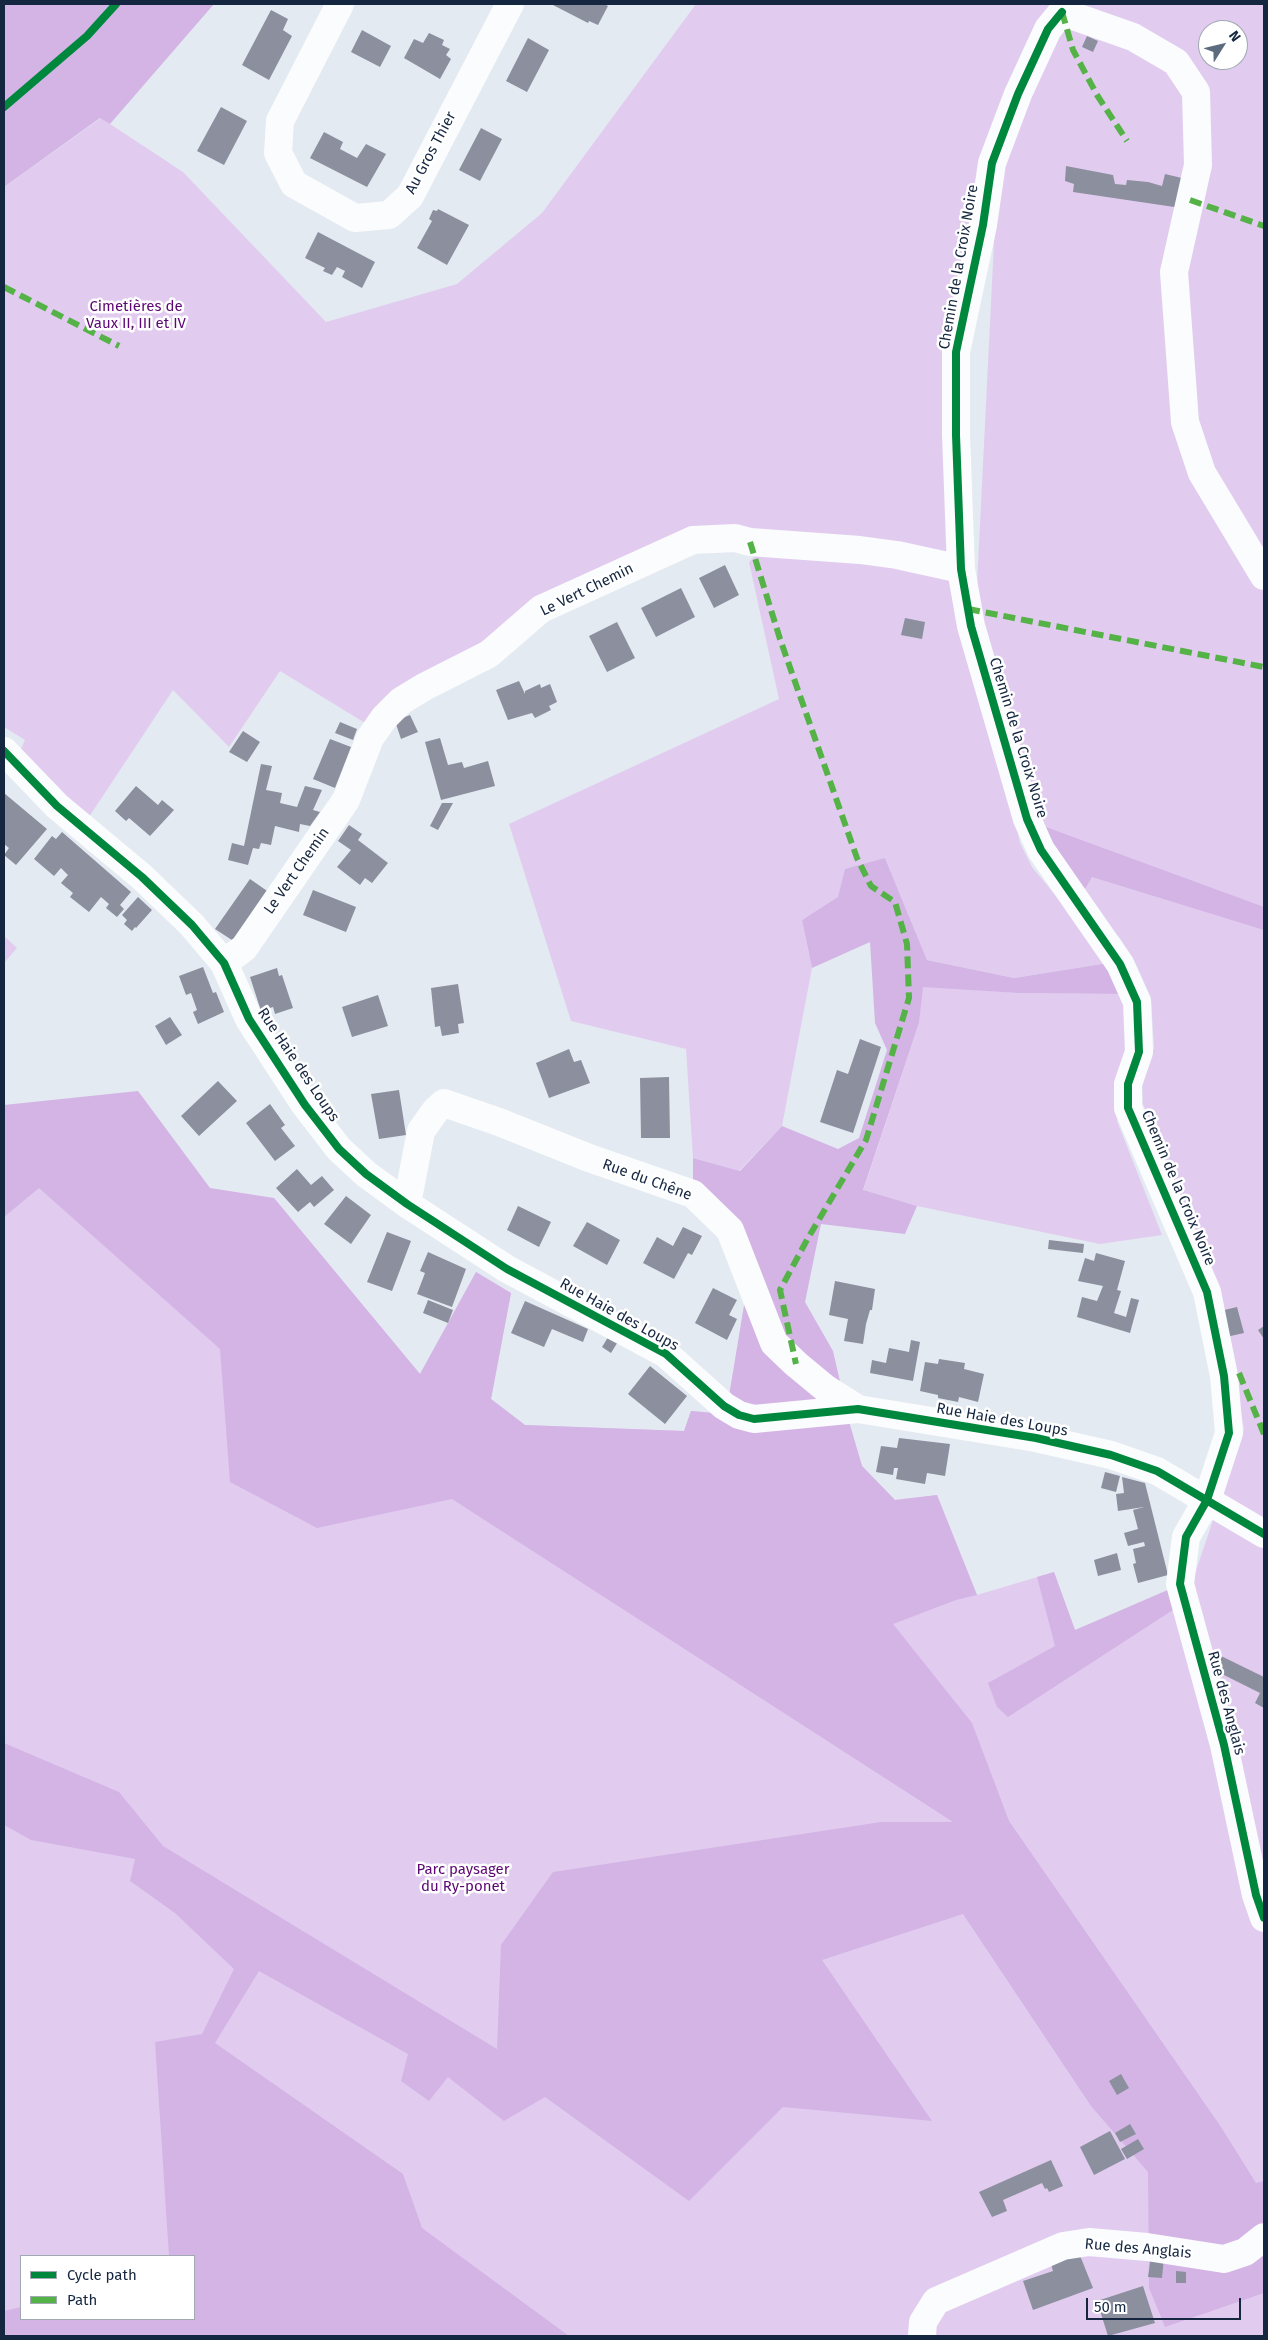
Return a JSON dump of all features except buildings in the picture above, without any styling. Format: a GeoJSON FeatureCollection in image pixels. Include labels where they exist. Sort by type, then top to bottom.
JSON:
{"type":"FeatureCollection","features":[{"type":"Feature","properties":{"kind":"street","name":"Au Gros Thier"},"geometry":{"type":"LineString","coordinates":[[340,4],[280,121],[278,153],[294,184],[356,218],[389,215],[410,196],[510,4]]}},
{"type":"Feature","properties":{"kind":"street","name":"Chemin de la Croix Noire"},"geometry":{"type":"LineString","coordinates":[[1062,8],[1048,29],[1018,94],[992,163],[983,225],[956,352],[956,435],[961,569],[971,626],[1027,819],[1041,850],[1120,964],[1137,1002],[1139,1052],[1128,1084],[1128,1108],[1207,1292],[1224,1376],[1229,1433],[1208,1500]]}},
{"type":"Feature","properties":{"kind":"street"},"geometry":{"type":"LineString","coordinates":[[1062,8],[1133,37],[1176,62],[1196,92],[1198,165],[1174,272],[1185,422],[1202,473],[1264,576]]}},
{"type":"Feature","properties":{"kind":"street","name":"Le Vert Chemin"},"geometry":{"type":"LineString","coordinates":[[224,963],[244,948],[346,800],[370,738],[384,718],[400,701],[489,654],[541,609],[693,540],[735,538],[750,542],[860,550],[897,555],[961,569]]}},
{"type":"Feature","properties":{"kind":"street","name":"Rue Haie des Loups"},"geometry":{"type":"LineString","coordinates":[[4,751],[57,806],[142,877],[192,925],[224,963],[249,1019],[305,1105],[339,1149],[366,1174],[407,1204],[507,1269],[666,1354],[724,1406],[739,1415],[754,1418],[858,1409],[1036,1438],[1111,1455],[1157,1471],[1264,1534]]}},
{"type":"Feature","properties":{"kind":"street","name":"Rue du Chêne"},"geometry":{"type":"LineString","coordinates":[[407,1204],[421,1131],[436,1110],[444,1103],[499,1122],[589,1158],[693,1194],[730,1230],[774,1342],[796,1364],[825,1388],[858,1409]]}},
{"type":"Feature","properties":{"kind":"street","name":"Rue des Anglais"},"geometry":{"type":"LineString","coordinates":[[1208,1500],[1186,1538],[1180,1584],[1224,1745],[1256,1895],[1264,1918]]}},
{"type":"Feature","properties":{"kind":"street","name":"Rue des Anglais"},"geometry":{"type":"LineString","coordinates":[[922,2336],[924,2322],[936,2301],[1063,2246],[1089,2242],[1147,2247],[1224,2259],[1245,2252],[1264,2237]]}},
{"type":"Feature","properties":{"kind":"green space","name":"Parc paysager du Ry-ponet"},"geometry":{"type":"Polygon","coordinates":[[[696,4],[1264,4],[1264,2336],[4,2336],[4,1105],[210,1211],[274,1198],[420,1374],[476,1272],[511,1293],[491,1399],[525,1425],[684,1431],[691,1411],[850,1425],[862,1466],[895,1500],[937,1495],[977,1595],[1054,1572],[1075,1630],[1190,1588],[1244,1429],[1233,1370],[1213,1287],[1143,1104],[1142,1080],[1154,1048],[1151,998],[1134,960],[1119,937],[1072,891],[1035,823],[976,606],[996,201],[952,349],[954,544],[945,556],[684,530],[479,647],[384,698],[370,726],[280,671],[229,747],[173,690],[87,820],[16,760],[25,740],[4,727],[4,187],[101,118],[183,172],[326,322],[457,284],[542,213],[696,4]]]}},
{"type":"Feature","properties":{"kind":"green space"},"geometry":{"type":"Polygon","coordinates":[[[757,554],[883,559],[952,578],[1002,758],[1020,843],[1032,867],[1096,944],[1108,963],[1014,978],[927,960],[885,858],[839,897],[802,920],[812,968],[782,1126],[739,1171],[693,1158],[686,1049],[571,1021],[509,824],[779,699],[749,562],[757,554]]]}},
{"type":"Feature","properties":{"kind":"green space"},"geometry":{"type":"Polygon","coordinates":[[[4,936],[17,948],[4,963],[4,936]]]}},
{"type":"Feature","properties":{"kind":"green space"},"geometry":{"type":"Polygon","coordinates":[[[922,986],[1017,993],[1122,994],[1132,1041],[1117,1121],[1162,1235],[1100,1244],[917,1206],[863,1191],[919,1023],[922,986]]]}},
{"type":"Feature","properties":{"kind":"shaded area"},"geometry":{"type":"Polygon","coordinates":[[[4,4],[214,4],[110,124],[100,118],[4,187],[4,4]]]}},
{"type":"Feature","properties":{"kind":"shaded area"},"geometry":{"type":"Polygon","coordinates":[[[1035,823],[1264,907],[1264,930],[1092,877],[1082,894],[1035,823]]]}},
{"type":"Feature","properties":{"kind":"shaded area"},"geometry":{"type":"Polygon","coordinates":[[[885,858],[927,960],[1014,978],[1108,963],[1122,994],[1017,993],[923,987],[919,1023],[863,1190],[917,1206],[905,1234],[821,1224],[805,1302],[833,1351],[850,1425],[862,1466],[895,1500],[937,1495],[977,1595],[956,1600],[893,1624],[972,1723],[1009,1821],[1221,2127],[1256,2183],[1264,2181],[1264,2293],[1165,2327],[1149,2288],[1148,2172],[1091,2106],[963,1914],[822,1960],[932,2121],[783,2107],[689,2201],[545,2097],[504,2121],[448,2077],[429,2101],[401,2081],[408,2054],[259,1971],[215,2043],[403,2174],[422,2228],[569,2336],[4,2336],[4,2311],[20,2307],[20,2320],[195,2320],[195,2255],[169,2255],[155,2042],[202,2034],[234,1969],[175,1913],[130,1881],[135,1859],[31,1840],[4,1825],[4,1743],[119,1792],[163,1846],[497,2049],[501,1945],[553,1872],[881,1822],[953,1822],[452,1499],[317,1528],[230,1482],[220,1349],[39,1188],[4,1217],[4,1105],[138,1091],[210,1188],[274,1198],[420,1374],[476,1272],[511,1293],[491,1399],[525,1425],[684,1431],[691,1411],[726,1414],[746,1293],[693,1186],[693,1158],[740,1171],[782,1126],[838,1149],[859,1138],[887,1050],[875,1023],[870,942],[812,968],[802,920],[838,897],[845,869],[885,858]]]}},
{"type":"Feature","properties":{"kind":"shaded area"},"geometry":{"type":"Polygon","coordinates":[[[1054,1572],[1075,1630],[1170,1589],[1179,1606],[1008,1717],[997,1707],[988,1683],[1055,1646],[1037,1577],[1054,1572]]]}},
{"type":"Feature","properties":{"kind":"marked path"},"geometry":{"type":"LineString","coordinates":[[1062,12],[1073,50],[1097,95],[1127,141]]}},
{"type":"Feature","properties":{"kind":"marked path"},"geometry":{"type":"LineString","coordinates":[[1190,200],[1264,226]]}},
{"type":"Feature","properties":{"kind":"marked path"},"geometry":{"type":"LineString","coordinates":[[4,287],[119,346]]}},
{"type":"Feature","properties":{"kind":"marked path"},"geometry":{"type":"LineString","coordinates":[[750,542],[780,639],[857,858],[871,886],[895,902],[907,944],[909,998],[866,1140],[808,1238],[780,1290],[796,1364]]}},
{"type":"Feature","properties":{"kind":"marked path"},"geometry":{"type":"LineString","coordinates":[[968,609],[1264,667]]}},
{"type":"Feature","properties":{"kind":"marked path"},"geometry":{"type":"LineString","coordinates":[[1239,1373],[1264,1434]]}},
{"type":"Feature","properties":{"kind":"cycle path"},"geometry":{"type":"LineString","coordinates":[[4,107],[87,36],[116,4]]}},
{"type":"Feature","properties":{"kind":"cycle path"},"geometry":{"type":"LineString","coordinates":[[1062,12],[1048,29],[1018,94],[992,163],[983,225],[956,352],[956,435],[961,569],[971,626],[1027,819],[1041,850],[1120,964],[1137,1002],[1139,1052],[1128,1084],[1128,1108],[1207,1292],[1224,1376],[1229,1433],[1207,1500],[1186,1537],[1180,1584],[1224,1745],[1256,1895],[1264,1918]]}},
{"type":"Feature","properties":{"kind":"cycle path"},"geometry":{"type":"LineString","coordinates":[[4,751],[57,806],[142,877],[192,925],[224,963],[249,1019],[305,1105],[339,1149],[366,1174],[407,1204],[507,1269],[666,1354],[724,1406],[739,1415],[754,1419],[858,1409],[1036,1438],[1111,1455],[1157,1471],[1264,1534]]}},
{"type":"Feature","properties":{"kind":"park label","name":"Cimetières de Vaux II, III et IV"},"geometry":{"type":"Point","coordinates":[136,316]}}]}
